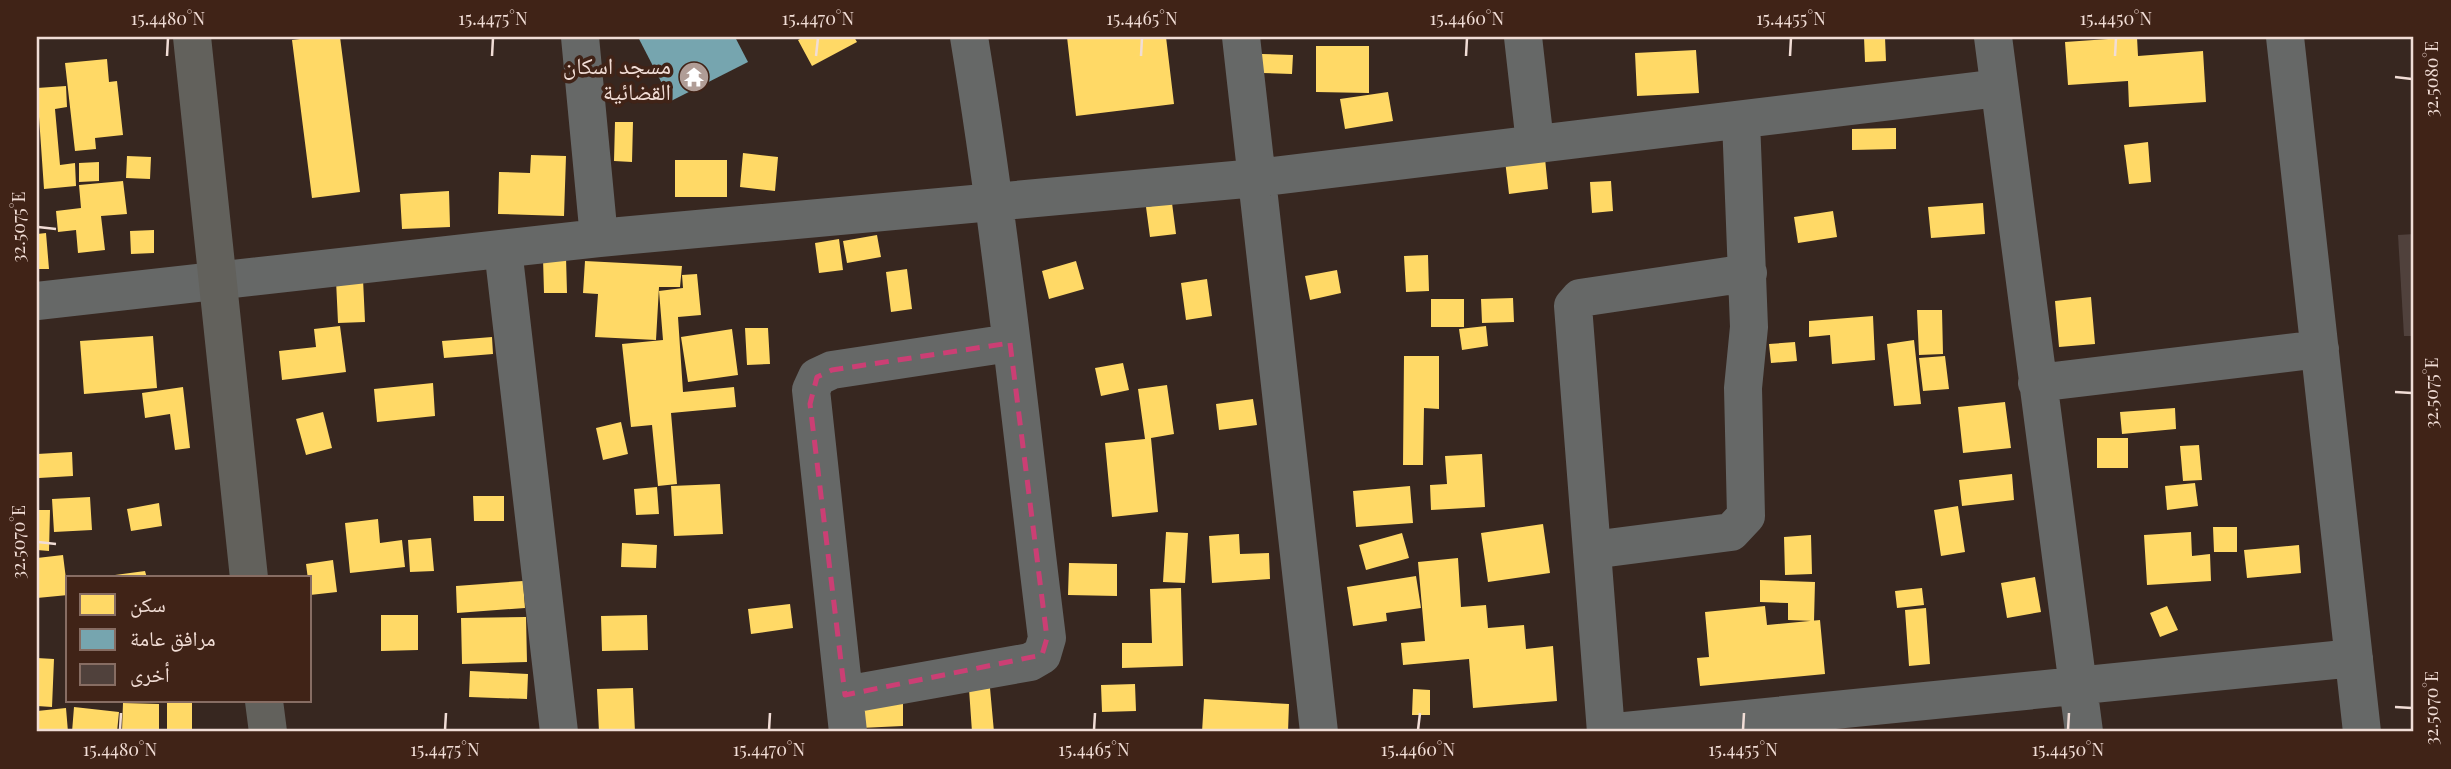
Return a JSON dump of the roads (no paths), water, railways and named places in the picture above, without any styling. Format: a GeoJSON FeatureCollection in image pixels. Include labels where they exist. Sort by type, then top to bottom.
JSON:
{"type":"FeatureCollection","features":[{"type":"Feature","properties":{"kind":"street"},"geometry":{"type":"LineString","coordinates":[[192,37],[249,576]]}},
{"type":"Feature","properties":{"kind":"street"},"geometry":{"type":"LineString","coordinates":[[580,37],[598,238]]}},
{"type":"Feature","properties":{"kind":"street"},"geometry":{"type":"LineString","coordinates":[[969,37],[996,204],[1010,343],[1047,638],[1042,655],[1030,662],[846,714],[810,404],[811,390],[817,377],[832,370],[1010,343]]}},
{"type":"Feature","properties":{"kind":"street"},"geometry":{"type":"LineString","coordinates":[[1241,37],[1319,732]]}},
{"type":"Feature","properties":{"kind":"street"},"geometry":{"type":"LineString","coordinates":[[1523,37],[1535,143]]}},
{"type":"Feature","properties":{"kind":"street"},"geometry":{"type":"LineString","coordinates":[[1993,37],[2084,732]]}},
{"type":"Feature","properties":{"kind":"street"},"geometry":{"type":"LineString","coordinates":[[2285,37],[2362,732]]}},
{"type":"Feature","properties":{"kind":"street"},"geometry":{"type":"LineString","coordinates":[[37,301],[598,238],[996,204],[1256,178],[1999,88]]}},
{"type":"Feature","properties":{"kind":"street"},"geometry":{"type":"LineString","coordinates":[[1592,550],[1731,532],[1746,516],[1743,398],[1749,327],[1741,120]]}},
{"type":"Feature","properties":{"kind":"street"},"geometry":{"type":"LineString","coordinates":[[503,249],[559,732]]}},
{"type":"Feature","properties":{"kind":"street"},"geometry":{"type":"LineString","coordinates":[[1606,732],[1572,313],[1575,302],[1580,298],[1748,273]]}},
{"type":"Feature","properties":{"kind":"street"},"geometry":{"type":"LineString","coordinates":[[2037,383],[2320,349]]}},
{"type":"Feature","properties":{"kind":"street"},"geometry":{"type":"LineString","coordinates":[[1615,732],[2354,658]]}},
{"type":"Feature","properties":{"kind":"street"},"geometry":{"type":"LineString","coordinates":[[264,702],[268,732]]}},
{"type":"Feature","properties":{"kind":"place","name":"مسجد اسكان القضائية"},"geometry":{"type":"Point","coordinates":[694,77]}}]}
